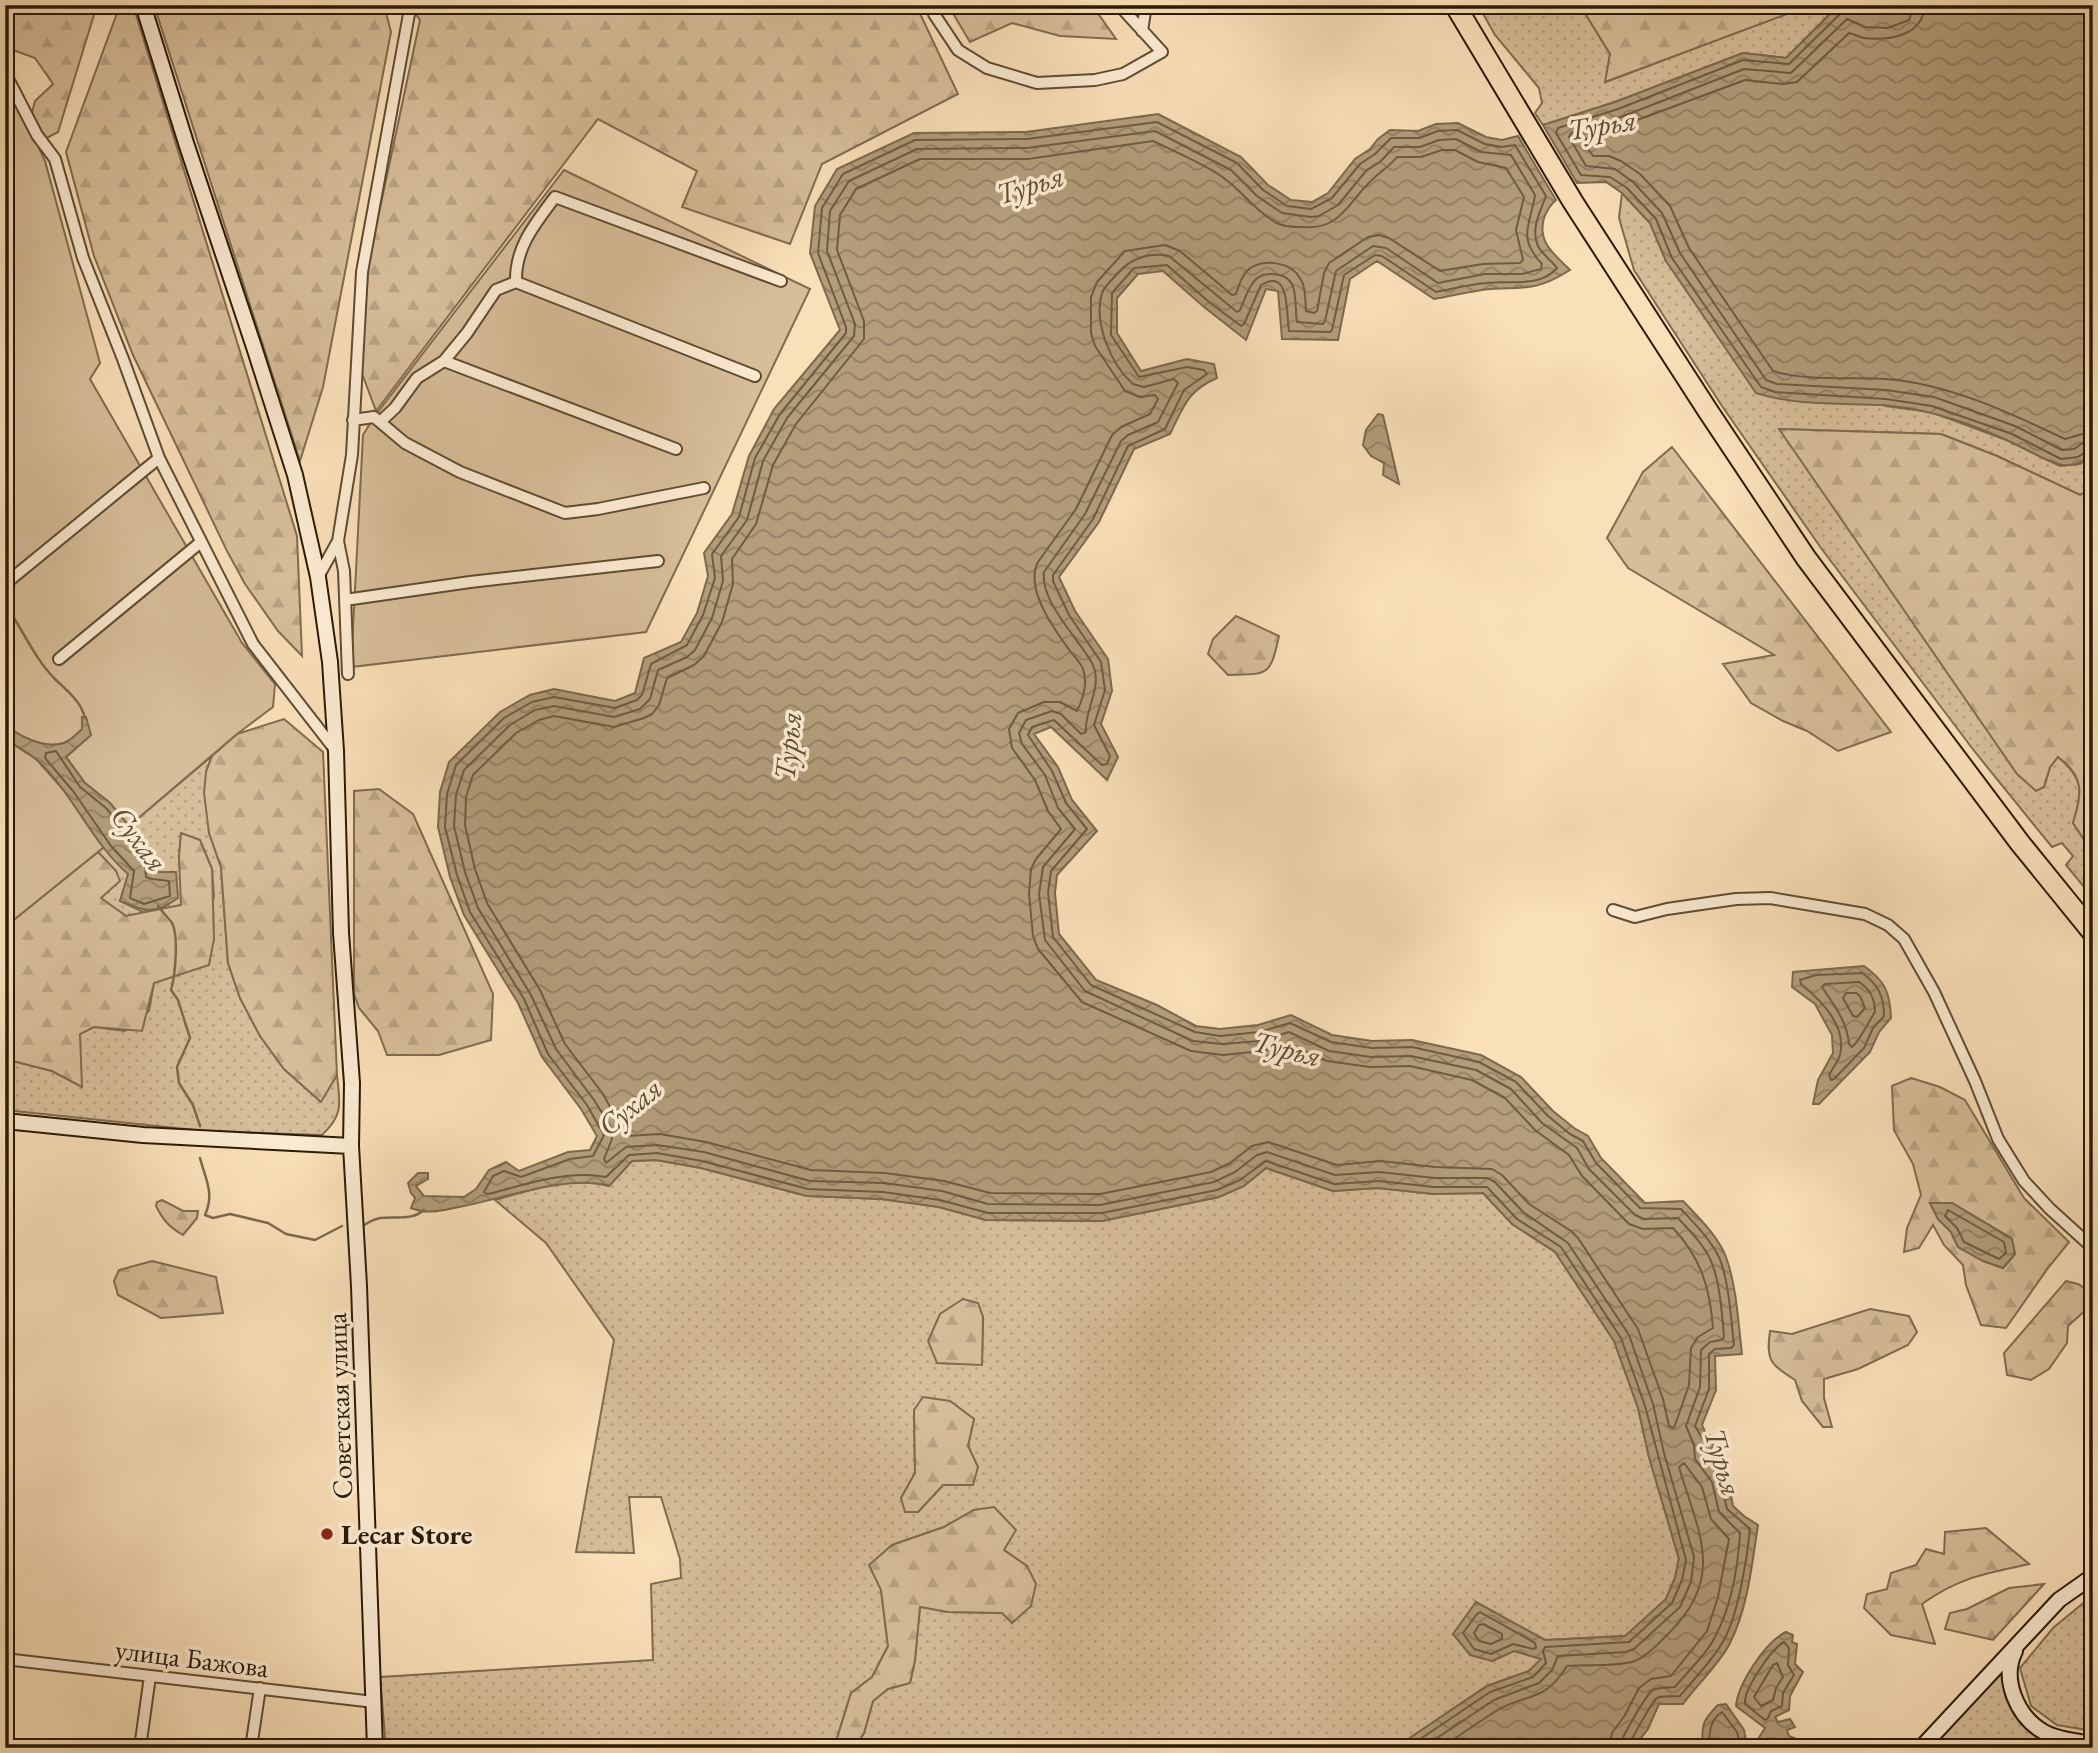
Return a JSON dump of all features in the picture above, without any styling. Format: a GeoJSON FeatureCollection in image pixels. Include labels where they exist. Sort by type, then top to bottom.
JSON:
{"type":"FeatureCollection","features":[{"type":"Feature","properties":{"kind":"highway"},"geometry":{"type":"LineString","coordinates":[[1455,5],[1573,202],[1806,558],[2020,843],[2093,933]]}},
{"type":"Feature","properties":{"kind":"main road","name":"Советская улица"},"geometry":{"type":"LineString","coordinates":[[143,5],[295,475],[318,577],[330,662],[336,751],[341,933],[352,1083],[351,1146],[359,1286],[375,1748]]}},
{"type":"Feature","properties":{"kind":"main road"},"geometry":{"type":"LineString","coordinates":[[5,1121],[143,1135],[351,1146]]}},
{"type":"Feature","properties":{"kind":"main road"},"geometry":{"type":"LineString","coordinates":[[1921,1748],[2059,1600],[2093,1576]]}},
{"type":"Feature","properties":{"kind":"main road"},"geometry":{"type":"LineString","coordinates":[[2018,1643],[2010,1660],[2009,1680],[2015,1702],[2031,1723],[2045,1733],[2093,1744]]}},
{"type":"Feature","properties":{"kind":"street"},"geometry":{"type":"LineString","coordinates":[[318,577],[338,541],[352,455],[362,272],[413,10],[401,5]]}},
{"type":"Feature","properties":{"kind":"street"},"geometry":{"type":"LineString","coordinates":[[931,5],[958,50],[987,68],[1037,83],[1095,80],[1123,74],[1162,52],[1119,5]]}},
{"type":"Feature","properties":{"kind":"street"},"geometry":{"type":"LineString","coordinates":[[1142,30],[1146,5]]}},
{"type":"Feature","properties":{"kind":"street"},"geometry":{"type":"LineString","coordinates":[[5,73],[37,135],[55,159],[83,258],[159,458],[253,644],[336,751]]}},
{"type":"Feature","properties":{"kind":"street"},"geometry":{"type":"LineString","coordinates":[[516,282],[515,262],[529,232],[555,197],[780,281]]}},
{"type":"Feature","properties":{"kind":"street"},"geometry":{"type":"LineString","coordinates":[[380,422],[395,408],[417,378],[444,361],[496,290],[516,282],[755,376]]}},
{"type":"Feature","properties":{"kind":"street"},"geometry":{"type":"LineString","coordinates":[[444,361],[676,449]]}},
{"type":"Feature","properties":{"kind":"street"},"geometry":{"type":"LineString","coordinates":[[353,420],[374,416],[405,443],[460,472],[565,513],[704,488]]}},
{"type":"Feature","properties":{"kind":"street"},"geometry":{"type":"LineString","coordinates":[[5,584],[159,458]]}},
{"type":"Feature","properties":{"kind":"street"},"geometry":{"type":"LineString","coordinates":[[338,541],[344,571],[348,674]]}},
{"type":"Feature","properties":{"kind":"street"},"geometry":{"type":"LineString","coordinates":[[59,659],[201,542]]}},
{"type":"Feature","properties":{"kind":"street"},"geometry":{"type":"LineString","coordinates":[[345,600],[659,561]]}},
{"type":"Feature","properties":{"kind":"street"},"geometry":{"type":"LineString","coordinates":[[1613,910],[1635,917],[1736,899],[1770,898],[1866,914],[1888,925],[1904,939],[1934,992],[1998,1139],[2024,1181],[2093,1248]]}},
{"type":"Feature","properties":{"kind":"street","name":"улица Бажова"},"geometry":{"type":"LineString","coordinates":[[5,1659],[374,1702]]}},
{"type":"Feature","properties":{"kind":"street"},"geometry":{"type":"LineString","coordinates":[[140,1748],[150,1676]]}},
{"type":"Feature","properties":{"kind":"street"},"geometry":{"type":"LineString","coordinates":[[251,1748],[260,1688]]}},
{"type":"Feature","properties":{"kind":"green space"},"geometry":{"type":"Polygon","coordinates":[[[5,5],[97,5],[58,132],[45,139],[31,116],[35,101],[53,84],[35,58],[5,47],[5,5]]]}},
{"type":"Feature","properties":{"kind":"green space"},"geometry":{"type":"Polygon","coordinates":[[[120,5],[133,5],[297,536],[302,656],[278,631],[245,584],[227,551],[133,355],[94,256],[66,152],[120,5]]]}},
{"type":"Feature","properties":{"kind":"green space"},"geometry":{"type":"Polygon","coordinates":[[[154,5],[384,5],[391,32],[323,387],[300,461],[154,5]]]}},
{"type":"Feature","properties":{"kind":"green space"},"geometry":{"type":"Polygon","coordinates":[[[409,5],[916,5],[958,94],[822,164],[790,244],[682,207],[697,171],[598,119],[376,411],[360,368],[369,260],[420,20],[409,5]]]}},
{"type":"Feature","properties":{"kind":"green space"},"geometry":{"type":"Polygon","coordinates":[[[948,5],[1092,5],[1116,39],[1060,36],[1012,23],[970,42],[948,5]]]}},
{"type":"Feature","properties":{"kind":"green space"},"geometry":{"type":"Polygon","coordinates":[[[1478,5],[1580,5],[1610,54],[1606,82],[1792,12],[1788,5],[1839,5],[1786,58],[1743,53],[1615,102],[1543,125],[1535,113],[1542,103],[1539,88],[1495,35],[1478,5]]]}},
{"type":"Feature","properties":{"kind":"green space"},"geometry":{"type":"Polygon","coordinates":[[[1580,5],[1788,5],[1792,12],[1605,82],[1610,54],[1580,5]]]}},
{"type":"Feature","properties":{"kind":"green space"},"geometry":{"type":"Polygon","coordinates":[[[5,84],[19,105],[45,161],[100,363],[90,379],[242,643],[275,684],[273,707],[237,734],[129,826],[110,803],[85,783],[66,757],[91,735],[82,718],[82,729],[69,741],[57,744],[33,741],[5,724],[5,84]]]}},
{"type":"Feature","properties":{"kind":"green space"},"geometry":{"type":"Polygon","coordinates":[[[564,170],[810,289],[646,632],[351,667],[363,435],[374,417],[564,170]]]}},
{"type":"Feature","properties":{"kind":"green space"},"geometry":{"type":"Polygon","coordinates":[[[1622,193],[1650,223],[1666,261],[1885,406],[1931,412],[2009,441],[2060,466],[2080,464],[2093,455],[2093,489],[2080,495],[1997,456],[1941,434],[1780,429],[2044,787],[2050,767],[2058,757],[2073,772],[2080,794],[2073,823],[2093,853],[2093,898],[2066,865],[2073,856],[2062,843],[2052,847],[1975,752],[1821,548],[1722,406],[1634,270],[1619,218],[1622,193]]]}},
{"type":"Feature","properties":{"kind":"green space"},"geometry":{"type":"Polygon","coordinates":[[[1779,429],[1941,434],[1997,456],[2080,495],[2093,489],[2093,853],[2073,823],[2079,786],[2073,772],[2058,757],[2050,767],[2044,787],[2036,791],[2017,774],[1779,429]]]}},
{"type":"Feature","properties":{"kind":"green space"},"geometry":{"type":"Polygon","coordinates":[[[1672,447],[1891,732],[1838,751],[1807,731],[1751,703],[1723,664],[1774,655],[1628,568],[1607,538],[1643,472],[1672,447]]]}},
{"type":"Feature","properties":{"kind":"green space"},"geometry":{"type":"Polygon","coordinates":[[[1236,616],[1279,636],[1273,659],[1265,670],[1259,673],[1228,675],[1208,654],[1213,639],[1236,616]]]}},
{"type":"Feature","properties":{"kind":"green space"},"geometry":{"type":"Polygon","coordinates":[[[284,719],[323,752],[337,1075],[321,1102],[284,1069],[260,1036],[240,998],[228,963],[221,867],[209,833],[204,793],[206,772],[212,756],[237,734],[284,719]]]}},
{"type":"Feature","properties":{"kind":"green space"},"geometry":{"type":"Polygon","coordinates":[[[5,739],[36,759],[68,795],[104,847],[5,927],[5,739]]]}},
{"type":"Feature","properties":{"kind":"green space"},"geometry":{"type":"Polygon","coordinates":[[[212,756],[206,772],[209,833],[221,867],[228,963],[240,998],[260,1036],[284,1069],[320,1101],[337,1075],[339,1108],[334,1121],[322,1135],[204,1131],[5,1110],[5,1059],[52,1071],[81,1086],[79,1034],[94,1027],[125,1031],[149,1011],[154,983],[214,897],[212,869],[200,840],[181,834],[179,857],[182,905],[126,916],[100,898],[116,871],[98,852],[104,847],[129,874],[120,901],[143,912],[168,905],[151,872],[140,839],[129,826],[212,756]]]}},
{"type":"Feature","properties":{"kind":"green space"},"geometry":{"type":"Polygon","coordinates":[[[379,789],[413,814],[493,994],[491,1040],[439,1055],[387,1055],[378,1031],[359,1008],[354,994],[354,791],[379,789]]]}},
{"type":"Feature","properties":{"kind":"green space"},"geometry":{"type":"Polygon","coordinates":[[[181,833],[200,840],[212,869],[214,939],[209,965],[154,983],[142,1031],[94,1027],[80,1034],[82,1087],[52,1071],[5,1059],[5,927],[98,852],[116,871],[120,881],[101,898],[126,916],[181,905],[181,833]]]}},
{"type":"Feature","properties":{"kind":"green space"},"geometry":{"type":"Polygon","coordinates":[[[1911,1078],[1940,1087],[1965,1100],[2024,1198],[2069,1242],[2006,1328],[1981,1325],[1966,1285],[1963,1265],[1944,1245],[1933,1225],[1919,1248],[1904,1252],[1907,1228],[1921,1195],[1913,1164],[1894,1130],[1892,1086],[1911,1078]],[[1930,1203],[1938,1219],[1951,1232],[1958,1247],[2003,1268],[2015,1254],[2011,1238],[1952,1203],[1930,1203]]]}},
{"type":"Feature","properties":{"kind":"green space"},"geometry":{"type":"Polygon","coordinates":[[[656,1160],[701,1168],[807,1196],[881,1199],[939,1207],[986,1220],[1102,1221],[1219,1197],[1244,1186],[1266,1168],[1333,1191],[1378,1188],[1434,1194],[1483,1193],[1512,1224],[1555,1252],[1614,1341],[1638,1408],[1649,1457],[1679,1559],[1675,1578],[1666,1599],[1626,1636],[1545,1640],[1476,1602],[1492,1661],[1514,1651],[1542,1659],[1529,1671],[1487,1686],[1395,1748],[854,1748],[864,1733],[873,1701],[888,1689],[910,1683],[920,1606],[948,1612],[1002,1613],[1027,1566],[1004,1550],[974,1510],[944,1527],[892,1545],[881,1590],[888,1646],[872,1677],[851,1693],[834,1748],[386,1748],[380,1677],[653,1660],[651,1584],[681,1578],[680,1559],[661,1497],[629,1497],[634,1553],[576,1552],[614,1340],[546,1243],[495,1200],[566,1183],[609,1186],[632,1161],[656,1160]],[[983,1317],[937,1363],[982,1364],[983,1317]],[[914,1410],[915,1473],[901,1498],[918,1512],[943,1485],[978,1467],[968,1446],[974,1419],[914,1410]]]}},
{"type":"Feature","properties":{"kind":"green space"},"geometry":{"type":"Polygon","coordinates":[[[162,1200],[183,1211],[198,1211],[197,1218],[183,1235],[161,1215],[156,1206],[157,1202],[162,1200]]]}},
{"type":"Feature","properties":{"kind":"green space"},"geometry":{"type":"Polygon","coordinates":[[[152,1261],[216,1277],[223,1313],[161,1318],[118,1295],[114,1281],[119,1270],[152,1261]]]}},
{"type":"Feature","properties":{"kind":"green space"},"geometry":{"type":"Polygon","coordinates":[[[2066,1281],[2078,1284],[2093,1294],[2088,1308],[2068,1326],[2067,1343],[2049,1369],[2031,1380],[2007,1375],[2004,1353],[2066,1281]]]}},
{"type":"Feature","properties":{"kind":"green space"},"geometry":{"type":"Polygon","coordinates":[[[963,1299],[978,1303],[983,1317],[982,1365],[937,1363],[928,1341],[940,1314],[963,1299]]]}},
{"type":"Feature","properties":{"kind":"green space"},"geometry":{"type":"Polygon","coordinates":[[[1870,1309],[1909,1316],[1917,1332],[1908,1345],[1858,1369],[1824,1379],[1824,1398],[1832,1427],[1823,1427],[1802,1401],[1795,1380],[1772,1361],[1769,1349],[1770,1331],[1792,1334],[1870,1309]]]}},
{"type":"Feature","properties":{"kind":"green space"},"geometry":{"type":"Polygon","coordinates":[[[923,1397],[950,1401],[974,1419],[968,1446],[978,1467],[973,1485],[943,1485],[918,1512],[905,1512],[901,1498],[915,1473],[914,1410],[923,1397]]]}},
{"type":"Feature","properties":{"kind":"green space"},"geometry":{"type":"Polygon","coordinates":[[[994,1507],[1016,1530],[1004,1550],[1027,1566],[1036,1584],[1031,1606],[1012,1623],[1002,1613],[948,1612],[920,1607],[910,1683],[888,1689],[873,1701],[864,1733],[854,1748],[834,1748],[851,1693],[872,1677],[888,1646],[881,1590],[869,1565],[892,1545],[944,1527],[974,1510],[994,1507]]]}},
{"type":"Feature","properties":{"kind":"green space"},"geometry":{"type":"Polygon","coordinates":[[[1986,1528],[2029,1564],[1960,1582],[1922,1604],[1935,1644],[1891,1635],[1864,1608],[1867,1594],[1887,1589],[1891,1573],[1916,1565],[1926,1549],[1944,1554],[1945,1532],[1986,1528]]]}},
{"type":"Feature","properties":{"kind":"green space"},"geometry":{"type":"Polygon","coordinates":[[[2044,1584],[1993,1640],[1945,1629],[1950,1613],[1967,1609],[2009,1588],[2044,1584]]]}},
{"type":"Feature","properties":{"kind":"green space"},"geometry":{"type":"Polygon","coordinates":[[[2093,1595],[2093,1731],[2057,1725],[2031,1706],[2020,1668],[2053,1628],[2093,1595]]]}},
{"type":"Feature","properties":{"kind":"green space"},"geometry":{"type":"Polygon","coordinates":[[[2004,1669],[2005,1685],[2016,1709],[2036,1726],[2073,1747],[1929,1748],[2004,1669]]]}},
{"type":"Feature","properties":{"kind":"water","name":"Турья"},"geometry":{"type":"Polygon","coordinates":[[[1839,5],[1857,5],[1868,12],[1888,12],[1907,5],[2093,5],[2093,455],[2083,461],[2059,464],[1974,426],[1919,410],[1883,405],[1803,402],[1756,393],[1666,261],[1650,223],[1622,193],[1606,182],[1577,183],[1543,125],[1615,102],[1743,53],[1786,58],[1839,5]]]}},
{"type":"Feature","properties":{"kind":"water","name":"Турья"},"geometry":{"type":"Polygon","coordinates":[[[1158,114],[1241,157],[1268,185],[1291,200],[1312,202],[1328,193],[1355,159],[1390,130],[1418,131],[1436,124],[1458,123],[1486,137],[1502,140],[1518,136],[1556,200],[1544,218],[1543,234],[1548,247],[1570,270],[1549,282],[1531,287],[1483,290],[1434,299],[1377,261],[1350,279],[1338,340],[1282,339],[1278,291],[1266,289],[1246,340],[1163,271],[1138,274],[1117,298],[1117,333],[1141,371],[1187,359],[1214,364],[1217,378],[1193,394],[1183,407],[1170,434],[1134,449],[1099,522],[1059,577],[1075,611],[1108,659],[1112,691],[1101,724],[1118,757],[1107,780],[1051,727],[1034,734],[1058,767],[1072,800],[1097,831],[1057,875],[1055,893],[1059,934],[1096,980],[1157,1005],[1196,1026],[1220,1029],[1258,1025],[1291,1015],[1332,1035],[1372,1041],[1412,1040],[1481,1055],[1521,1077],[1553,1111],[1588,1136],[1601,1158],[1645,1203],[1683,1201],[1718,1242],[1733,1281],[1742,1354],[1715,1356],[1716,1390],[1702,1425],[1706,1434],[1715,1437],[1709,1452],[1727,1475],[1733,1506],[1758,1525],[1751,1570],[1741,1615],[1726,1650],[1683,1704],[1659,1704],[1648,1729],[1633,1748],[1395,1748],[1487,1686],[1529,1671],[1541,1659],[1514,1651],[1492,1661],[1470,1655],[1453,1634],[1476,1602],[1545,1640],[1625,1636],[1666,1599],[1679,1559],[1649,1457],[1638,1408],[1614,1341],[1555,1252],[1512,1224],[1483,1193],[1434,1194],[1378,1188],[1333,1191],[1266,1168],[1244,1186],[1219,1197],[1102,1221],[986,1220],[939,1207],[881,1199],[807,1196],[701,1168],[656,1160],[632,1161],[609,1186],[592,1183],[554,1185],[429,1212],[411,1208],[415,1198],[408,1183],[418,1173],[428,1173],[428,1179],[416,1186],[424,1196],[464,1197],[476,1189],[489,1170],[506,1162],[519,1171],[568,1152],[590,1150],[597,1136],[581,1109],[542,1057],[518,1003],[464,915],[450,877],[438,827],[440,792],[449,762],[500,712],[530,695],[554,689],[615,701],[635,693],[644,658],[681,642],[697,613],[708,576],[704,553],[732,514],[749,456],[774,409],[840,330],[810,253],[815,206],[837,169],[914,133],[1026,132],[1158,114]]]}},
{"type":"Feature","properties":{"kind":"water"},"geometry":{"type":"Polygon","coordinates":[[[1378,414],[1383,415],[1399,484],[1383,475],[1384,463],[1371,456],[1363,445],[1366,430],[1378,414]]]}},
{"type":"Feature","properties":{"kind":"water"},"geometry":{"type":"Polygon","coordinates":[[[82,717],[86,717],[91,735],[66,757],[85,783],[110,803],[140,839],[151,856],[151,872],[176,872],[178,898],[163,907],[150,910],[136,908],[120,901],[128,874],[103,847],[50,773],[33,757],[5,739],[5,724],[33,741],[64,743],[82,729],[82,717]]]}},
{"type":"Feature","properties":{"kind":"water"},"geometry":{"type":"Polygon","coordinates":[[[1864,966],[1885,988],[1891,1018],[1879,1032],[1870,1052],[1819,1104],[1813,1104],[1818,1080],[1833,1053],[1832,1035],[1815,1004],[1792,987],[1793,972],[1864,966]]]}},
{"type":"Feature","properties":{"kind":"water"},"geometry":{"type":"Polygon","coordinates":[[[1930,1203],[1952,1203],[2012,1239],[2015,1254],[2003,1268],[1983,1261],[1958,1247],[1951,1232],[1938,1219],[1930,1203]]]}},
{"type":"Feature","properties":{"kind":"water"},"geometry":{"type":"Polygon","coordinates":[[[1786,1632],[1793,1635],[1792,1642],[1797,1644],[1795,1664],[1803,1672],[1790,1696],[1789,1710],[1775,1717],[1778,1722],[1790,1719],[1795,1727],[1787,1730],[1789,1736],[1811,1745],[1810,1748],[1702,1748],[1704,1725],[1718,1705],[1726,1704],[1744,1730],[1746,1741],[1758,1739],[1765,1728],[1736,1706],[1738,1697],[1761,1654],[1786,1632]]]}},
{"type":"Feature","properties":{"kind":"waterway","name":"Сухая"},"geometry":{"type":"LineString","coordinates":[[5,604],[41,662],[77,701],[85,718]]}},
{"type":"Feature","properties":{"kind":"waterway","name":"Сухая"},"geometry":{"type":"LineString","coordinates":[[158,906],[174,929],[176,956],[171,990],[178,1000],[190,1038],[177,1067],[179,1083],[193,1105],[200,1126]]}},
{"type":"Feature","properties":{"kind":"waterway","name":"Сухая"},"geometry":{"type":"LineString","coordinates":[[200,1158],[209,1193],[205,1215],[213,1218],[230,1214],[268,1223],[286,1234],[315,1240],[342,1226]]}},
{"type":"Feature","properties":{"kind":"waterway","name":"Сухая"},"geometry":{"type":"LineString","coordinates":[[364,1225],[380,1218],[414,1216],[424,1210]]}},
{"type":"Feature","properties":{"kind":"place","name":"Lecar Store"},"geometry":{"type":"Point","coordinates":[327,1534]}}]}
